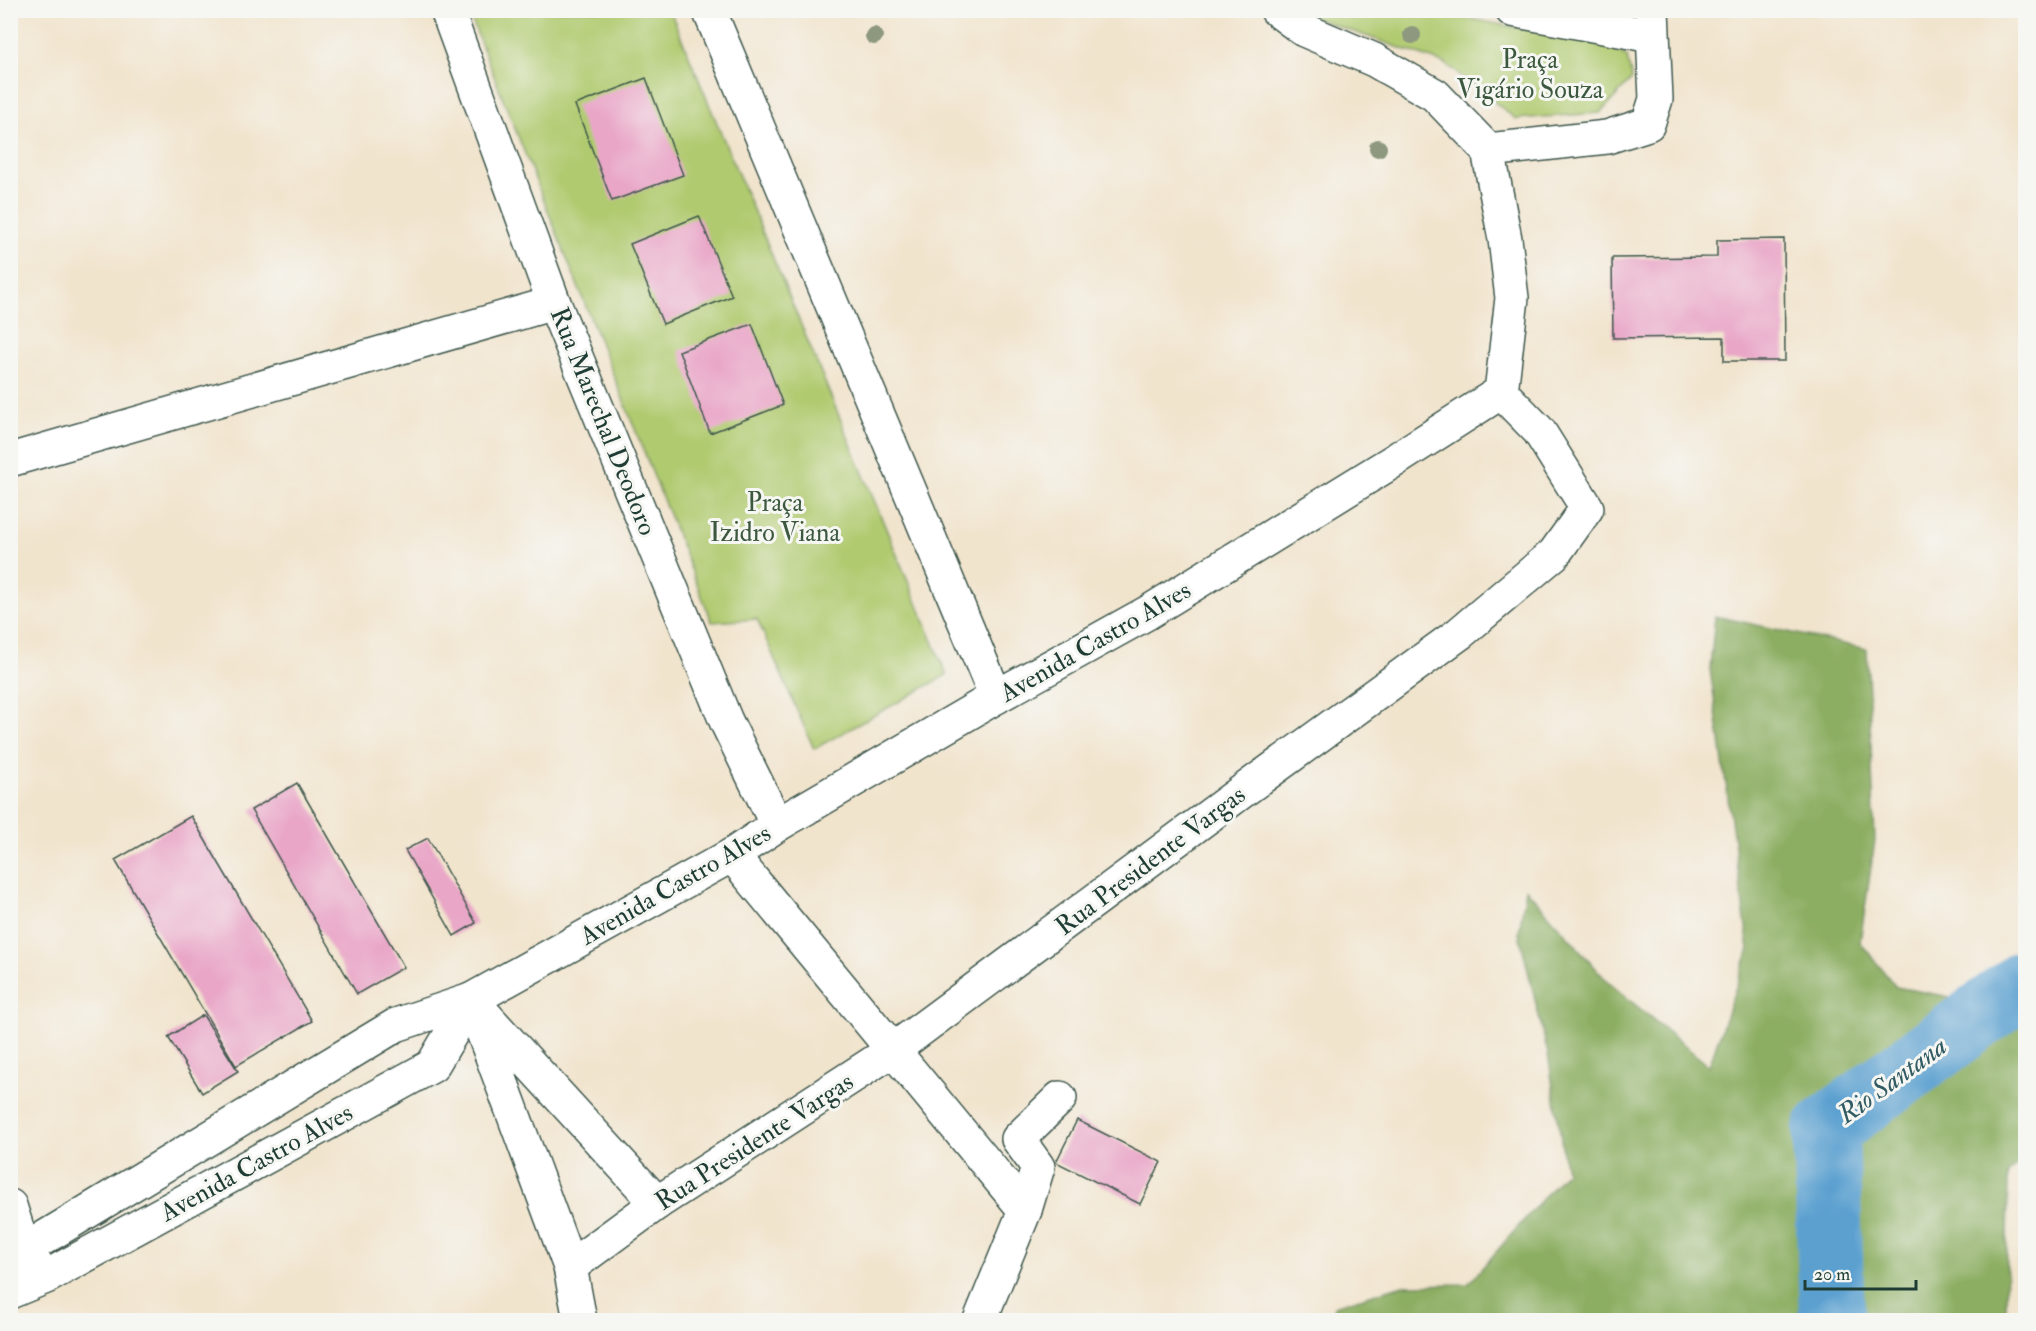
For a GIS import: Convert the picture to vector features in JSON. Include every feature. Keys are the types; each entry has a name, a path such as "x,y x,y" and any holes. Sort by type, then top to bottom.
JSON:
{"street":[{"name":"Rua Marechal Deodoro","path":"447,10 554,303 726,721 777,825"},
{"path":"709,10 996,697"},
{"path":"1277,10 1304,30 1374,60 1435,95 1488,150 1505,238 1512,298 1501,392"},
{"path":"1488,150 1608,137 1648,124 1656,99 1652,23 1512,10"},
{"path":"10,460 554,303"},
{"name":"Avenida Castro Alves","path":"17,1258 396,1025 471,1000 732,855 777,825 996,697 1147,614 1501,392"},
{"name":"Rua Presidente Vargas","path":"570,1267 657,1203 893,1050 1460,633 1554,554 1587,508 1539,431 1501,392"},
{"path":"732,855 1025,1210"},
{"path":"471,1000 657,1203"},
{"path":"471,1000 570,1267 580,1320"},
{"name":"Avenida Castro Alves","path":"10,1292 46,1277 432,1066 471,1000"},
{"path":"980,1320 1025,1210 1038,1167 1018,1139 1060,1098"},
{"path":"10,1206 17,1258 46,1277"}],"green space":[{"name":"Praça Izidro Viana","path":"622,10 671,13 947,675 814,749 757,619 712,622 468,11"},
{"name":"Praça Vigário Souza","path":"1301,10 1429,11 1609,45 1627,57 1632,79 1600,113 1516,119 1446,64 1300,13"},
{"path":"1715,616 1867,649 1875,840 1860,942 1896,987 2020,1010 2025,1023 2025,1158 2008,1173 2006,1320 1334,1320 1334,1306 1403,1285 1468,1284 1566,1172 1548,1054 1519,933 1526,889 1608,982 1709,1066 1749,949 1710,669"}],"building":[{"path":"646,78 683,175 612,201 575,105"},
{"path":"699,216 732,296 663,324 630,244"},
{"path":"1784,239 1785,361 1724,361 1724,337 1613,338 1612,258 1717,257 1717,240"},
{"path":"752,324 783,405 710,433 679,351"},
{"path":"297,783 404,967 357,994 251,810"},
{"path":"191,816 312,1021 236,1066 115,860"},
{"path":"428,838 476,923 454,936 405,850"},
{"path":"203,1015 238,1071 202,1093 168,1037"},
{"path":"1077,1120 1161,1162 1140,1204 1056,1162"}],"waterway":[{"name":"Rio Santana","path":"1832,1320 1826,1129 2026,982"}]}
